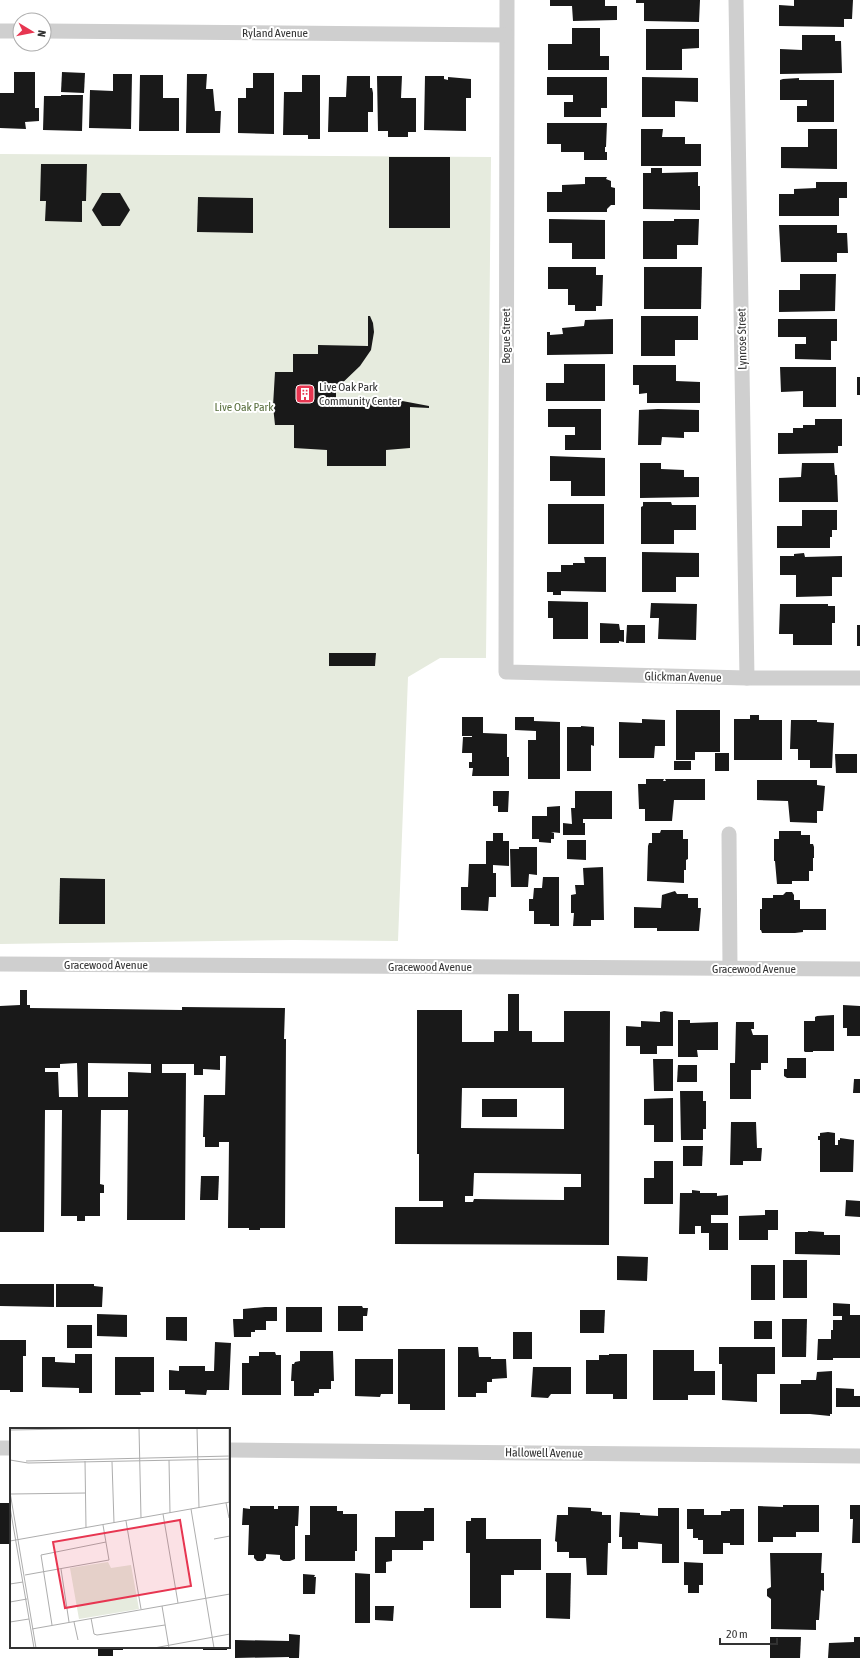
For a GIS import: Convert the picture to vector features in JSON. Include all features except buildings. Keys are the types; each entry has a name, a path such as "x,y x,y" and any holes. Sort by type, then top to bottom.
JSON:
{"street":[{"name":"Bogue Street","path":"506,0 506,672"},
{"name":"Lynrose Street","path":"736,0 747,678"},
{"path":"0,31 12,31"},
{"name":"Ryland Avenue","path":"52,31 506,35"},
{"name":"Glickman Avenue","path":"506,672 747,678 860,678"},
{"path":"729,834 730,969"},
{"name":"Gracewood Avenue","path":"0,964 730,969 860,968"},
{"name":"Hallowell Avenue","path":"230,1450 860,1456"}],"green space":[{"name":"Live Oak Park","path":"0,154 491,157 486,658 440,658 408,677 398,941 293,940 0,944"}],"place":[{"name":"Live Oak Park Community Center","path":"305,394"}]}
